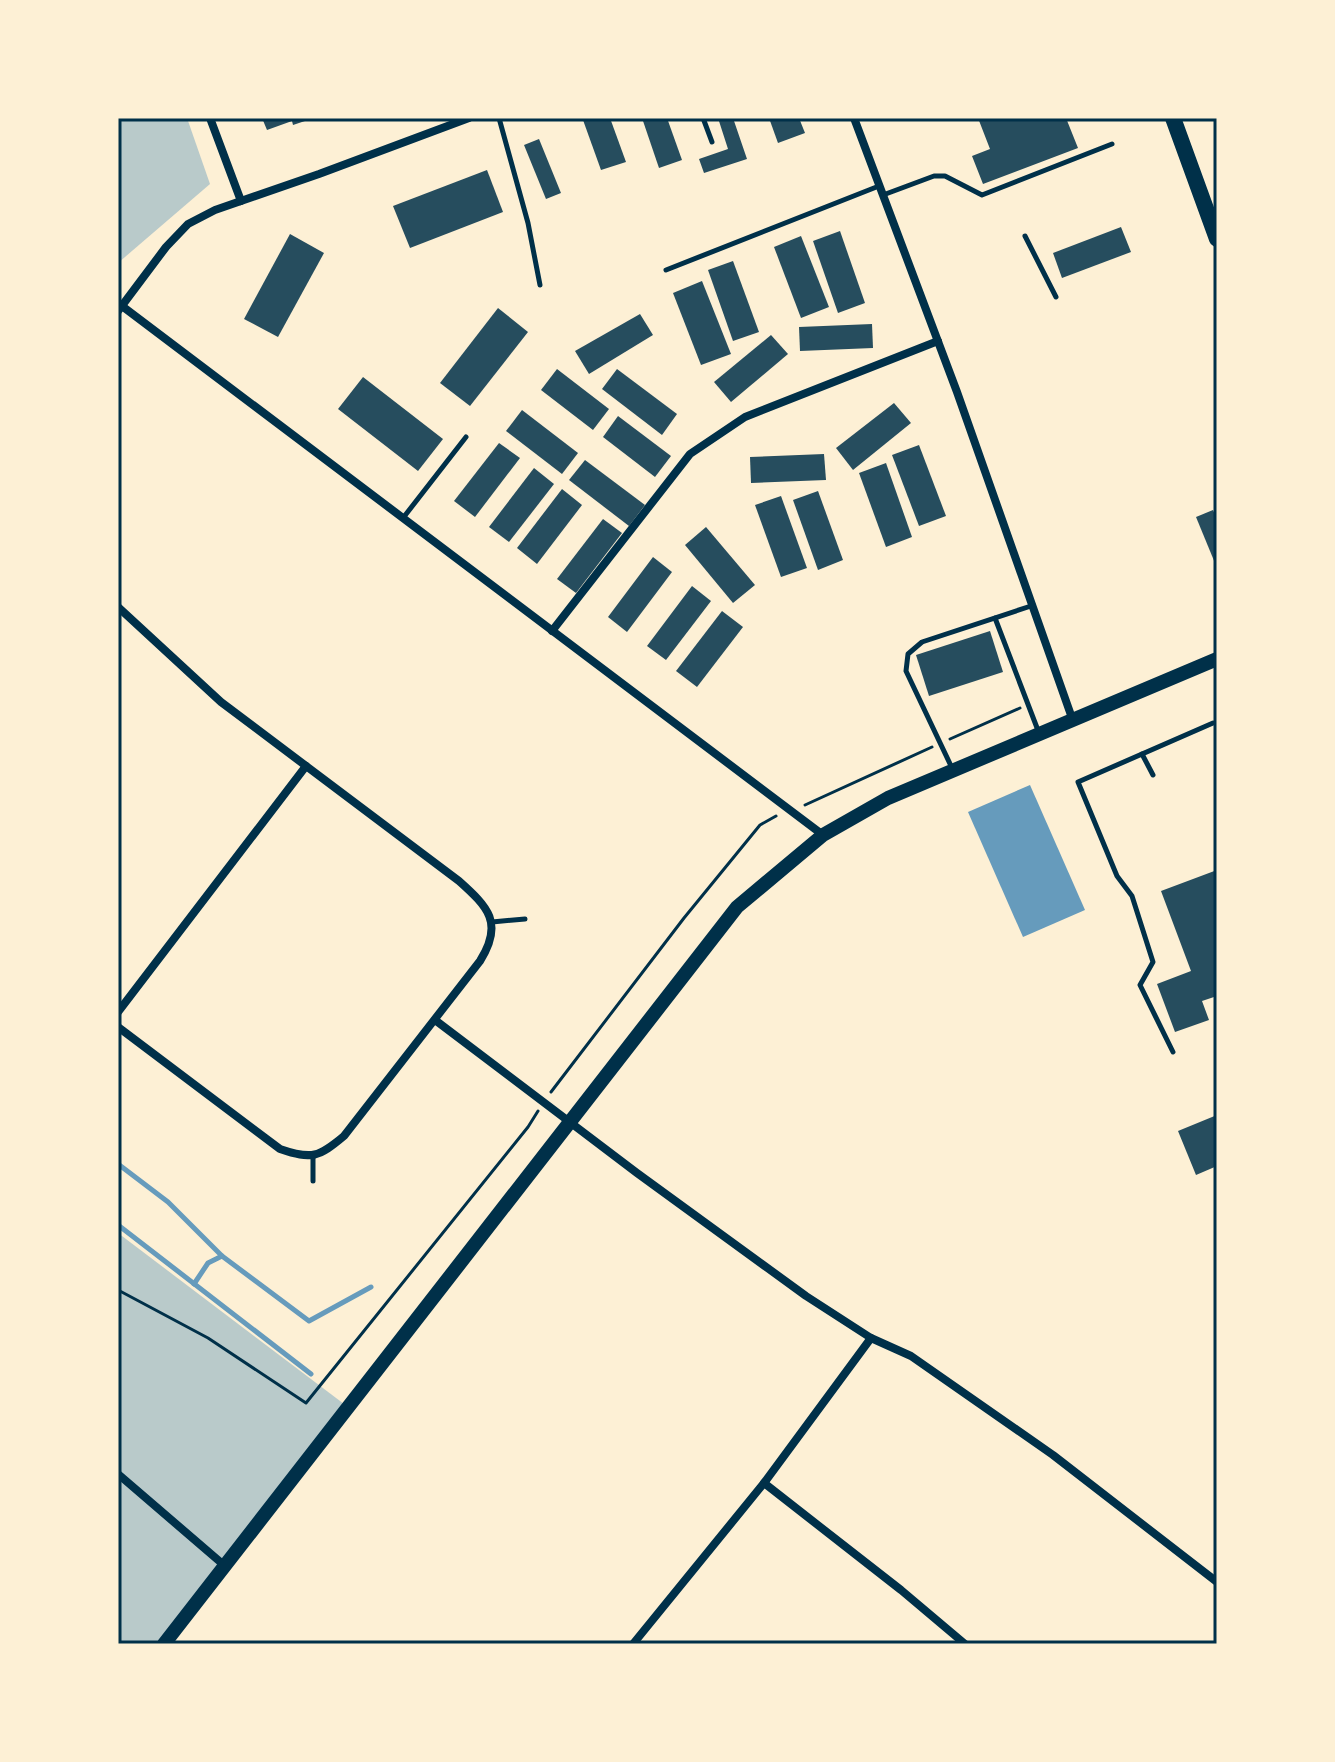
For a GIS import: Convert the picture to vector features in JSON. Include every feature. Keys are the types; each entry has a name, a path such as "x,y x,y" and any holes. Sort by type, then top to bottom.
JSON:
{"main road":[{"path":"1173,118 1217,239"},
{"path":"164,1644 737,907 823,835 888,798 1217,659"}],"street":[{"path":"210,118 241,201"},
{"path":"469,118 215,210 188,224 155,260 120,307 823,835"},
{"path":"854,118 938,341 1072,718"},
{"path":"552,631 690,454 745,417 938,341"},
{"path":"118,607 221,702 459,881 485,904 492,922 487,950 435,1020 344,1136 313,1157 280,1149 118,1027"},
{"path":"118,1012 306,766"},
{"path":"435,1020 748,1254 871,1338 911,1356 1053,1455 1217,1582"},
{"path":"649,1644 636,1641 764,1483 871,1338"},
{"path":"118,1474 226,1566"},
{"path":"764,1483 965,1644"}],"lane":[{"path":"499,118 528,223 540,285"},
{"path":"703,118 712,142"},
{"path":"666,270 881,190 945,176 982,195 1112,144"},
{"path":"1025,236 1056,297"},
{"path":"403,518 466,437"},
{"path":"953,769 906,671 908,654 922,642 1031,606"},
{"path":"995,618 1039,733"},
{"path":"1173,1052 1140,985 1153,962 1132,896 1117,876 1078,782 1213,723"},
{"path":"1142,754 1153,775"},
{"path":"492,922 525,919"},
{"path":"313,1157 313,1181"}],"path":[{"path":"118,1290 208,1338 306,1403 528,1127 684,918 760,825 788,809 806,804 1027,705"}],"shaded area":[{"path":"118,118 187,118 210,184 118,263"},
{"path":"118,1233 348,1407 164,1644 118,1644"}],"water":[{"path":"1030,785 1085,910 1023,937 968,812"}],"building":[{"path":"262,118 303,118 305,121 293,125 292,121 267,130"},
{"path":"610,118 626,162 601,170 583,120"},
{"path":"642,118 667,118 682,160 659,168"},
{"path":"718,118 733,118 747,159 704,173 699,159 728,149"},
{"path":"769,118 799,118 805,133 778,143"},
{"path":"978,118 1066,118 1078,148 983,184 972,156 990,149"},
{"path":"539,139 561,193 546,199 524,145"},
{"path":"487,170 503,212 410,248 393,206"},
{"path":"1121,227 1131,252 1062,278 1053,253"},
{"path":"840,231 865,303 838,313 813,241"},
{"path":"290,234 324,253 278,337 244,319"},
{"path":"801,236 829,307 801,318 774,247"},
{"path":"733,261 759,332 733,341 708,270"},
{"path":"702,281 731,354 701,365 673,293"},
{"path":"498,308 528,332 470,406 440,383"},
{"path":"640,314 653,335 589,374 575,351"},
{"path":"872,324 873,348 800,351 799,327"},
{"path":"771,335 788,354 731,402 714,382"},
{"path":"557,369 609,409 593,430 541,390"},
{"path":"617,369 677,414 662,435 602,389"},
{"path":"363,377 443,439 418,471 338,409"},
{"path":"894,403 911,423 853,470 836,448"},
{"path":"522,410 578,453 562,474 506,431"},
{"path":"618,416 671,456 655,477 603,437"},
{"path":"499,443 520,458 475,517 454,501"},
{"path":"919,445 946,516 919,526 892,455"},
{"path":"824,454 826,480 751,483 750,457"},
{"path":"585,460 645,505 629,526 569,480"},
{"path":"886,463 912,537 886,547 859,473"},
{"path":"534,468 554,484 509,542 489,527"},
{"path":"562,489 582,505 537,564 517,548"},
{"path":"818,491 843,560 818,570 793,500"},
{"path":"781,496 807,568 781,577 755,505"},
{"path":"1213,510 1217,519 1217,568 1196,517"},
{"path":"603,519 622,533 576,593 557,579"},
{"path":"706,527 755,585 733,603 685,545"},
{"path":"653,557 672,572 627,632 608,617"},
{"path":"692,586 711,601 666,660 647,646"},
{"path":"722,611 743,627 697,687 676,671"},
{"path":"990,631 1003,672 929,696 916,655"},
{"path":"1217,870 1217,996 1202,1001 1209,1020 1175,1032 1157,984 1191,971 1161,891"},
{"path":"1217,1115 1217,1166 1196,1175 1178,1131"}],"waterway":[{"path":"118,1164 168,1202 222,1256 309,1321 371,1287"},
{"path":"118,1225 311,1374"},
{"path":"194,1284 208,1263 222,1256"}]}
